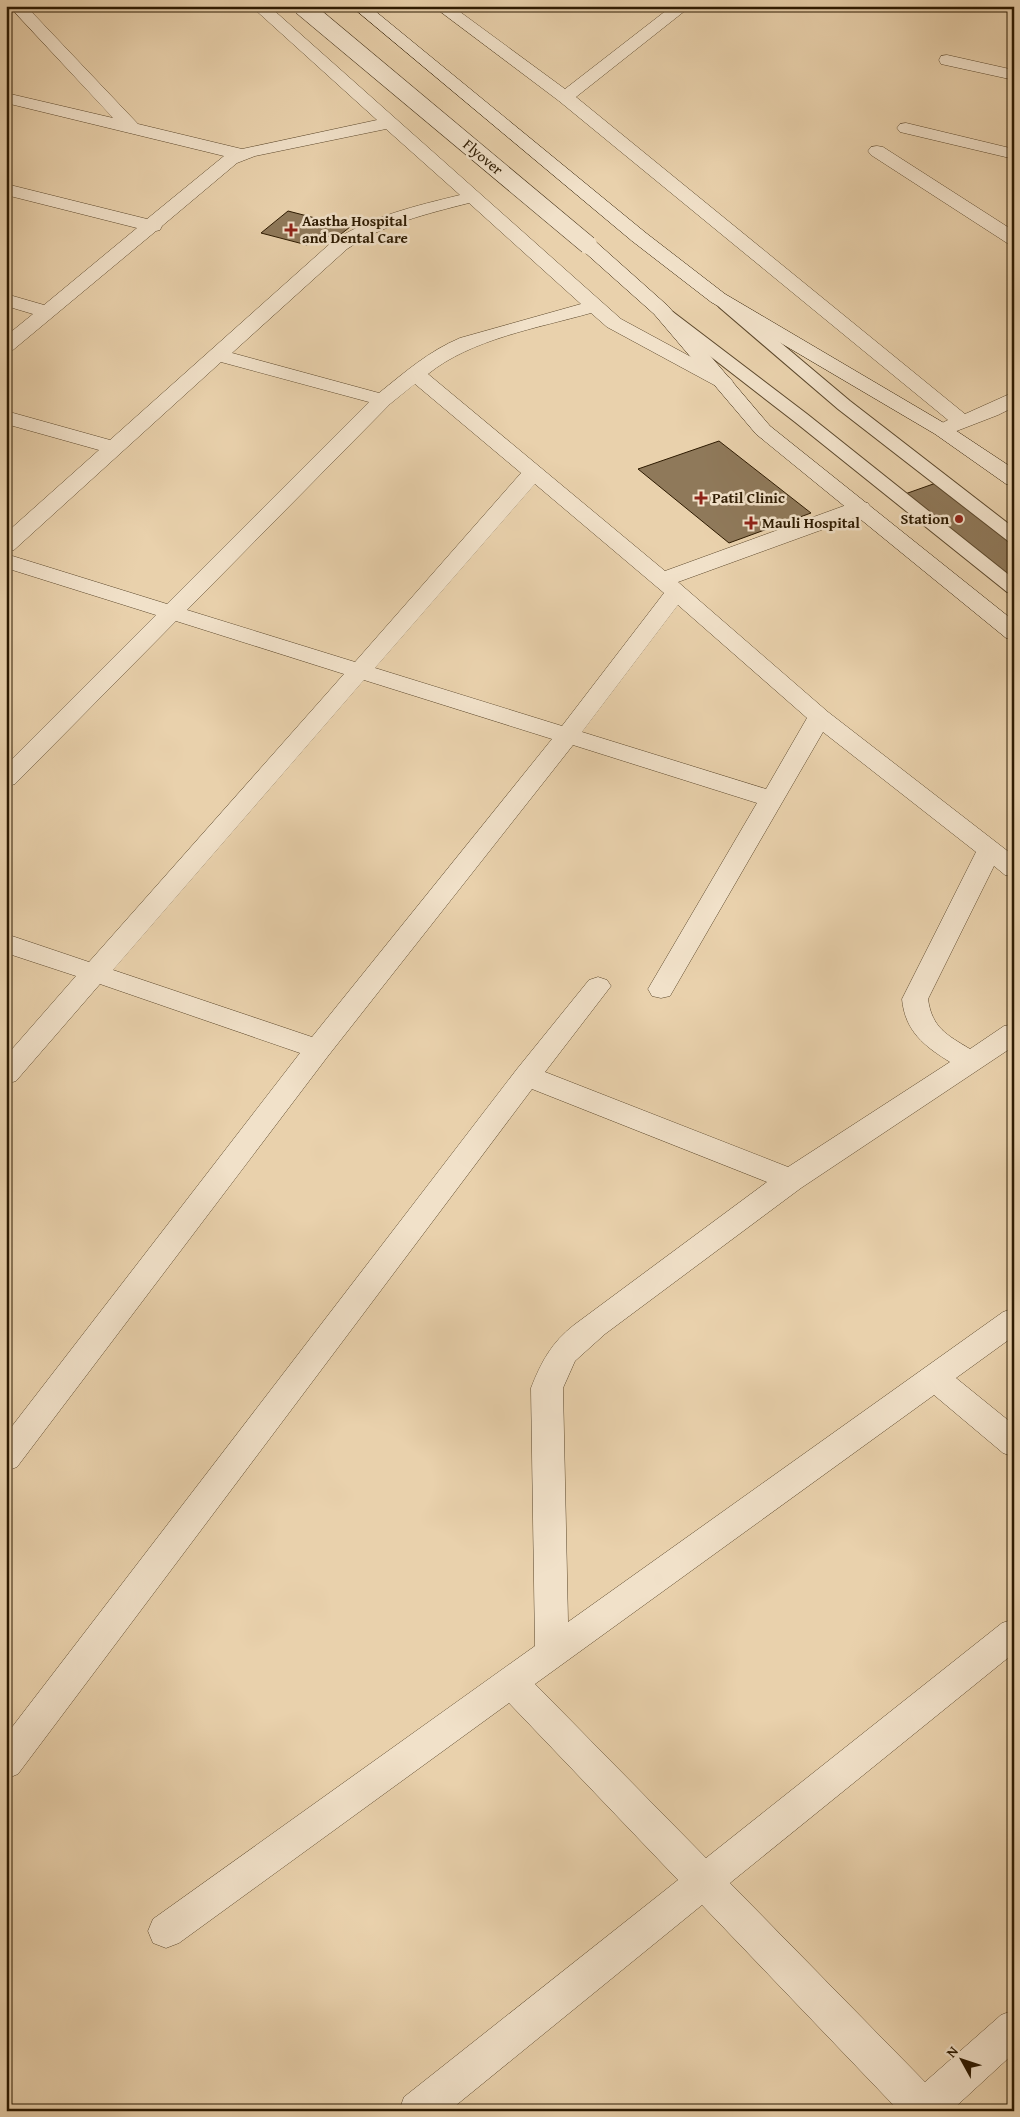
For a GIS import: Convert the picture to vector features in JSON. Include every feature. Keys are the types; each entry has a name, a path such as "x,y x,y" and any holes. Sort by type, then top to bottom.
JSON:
{"street":[{"path":"17,6 132,128"},
{"name":"Flyover","path":"302,6 588,245 661,310 764,430 1014,633"},
{"path":"265,11 314,6"},
{"path":"359,6 639,237 718,298 942,430 1014,479"},
{"path":"440,6 565,98 964,422"},
{"path":"565,98 675,8"},
{"path":"265,11 614,323 723,382"},
{"path":"947,60 1014,75"},
{"path":"6,98 240,154"},
{"path":"6,346 153,226 225,164 240,154 390,123"},
{"path":"906,128 1014,154"},
{"path":"877,151 1014,239"},
{"path":"6,188 153,226"},
{"path":"6,545 340,245 356,233 389,219 472,197"},
{"path":"6,300 49,312"},
{"path":"6,779 173,614 383,400 435,358 467,342 594,306"},
{"path":"218,355 383,400"},
{"path":"416,374 669,586 820,717 1014,869"},
{"path":"942,430 991,411 1014,398"},
{"path":"6,418 115,448"},
{"path":"6,1074 533,473"},
{"path":"6,1458 318,1049 568,735 669,586 860,508"},
{"path":"6,561 568,735 771,800"},
{"path":"662,989 820,717"},
{"path":"971,1062 932,1036 920,1025 915,1012 915,999 989,850"},
{"path":"6,943 318,1049"},
{"path":"6,1763 527,1076 598,986"},
{"path":"552,1652 547,1388 555,1364 572,1343 791,1180 1014,1033"},
{"path":"527,1076 791,1180"},
{"path":"166,1931 1014,1320"},
{"path":"934,1377 1014,1444"},
{"path":"418,2111 1014,1633"},
{"path":"511,1682 924,2110 1014,2028"}],"lane":[{"path":"718,298 844,405 1014,537"},
{"path":"661,310 801,418 1014,588"}],"building":[{"path":"288,211 350,227 336,238 320,234 307,245 261,233"},
{"path":"719,441 811,513 729,543 638,469"},
{"name":"Station","path":"936,483 1014,544 1014,581 905,494"}],"place":[{"name":"Aastha Hospital and Dental Care","path":"291,230"},
{"name":"Patil Clinic","path":"701,498"},
{"name":"Station","path":"959,519"},
{"name":"Mauli Hospital","path":"751,523"}]}
